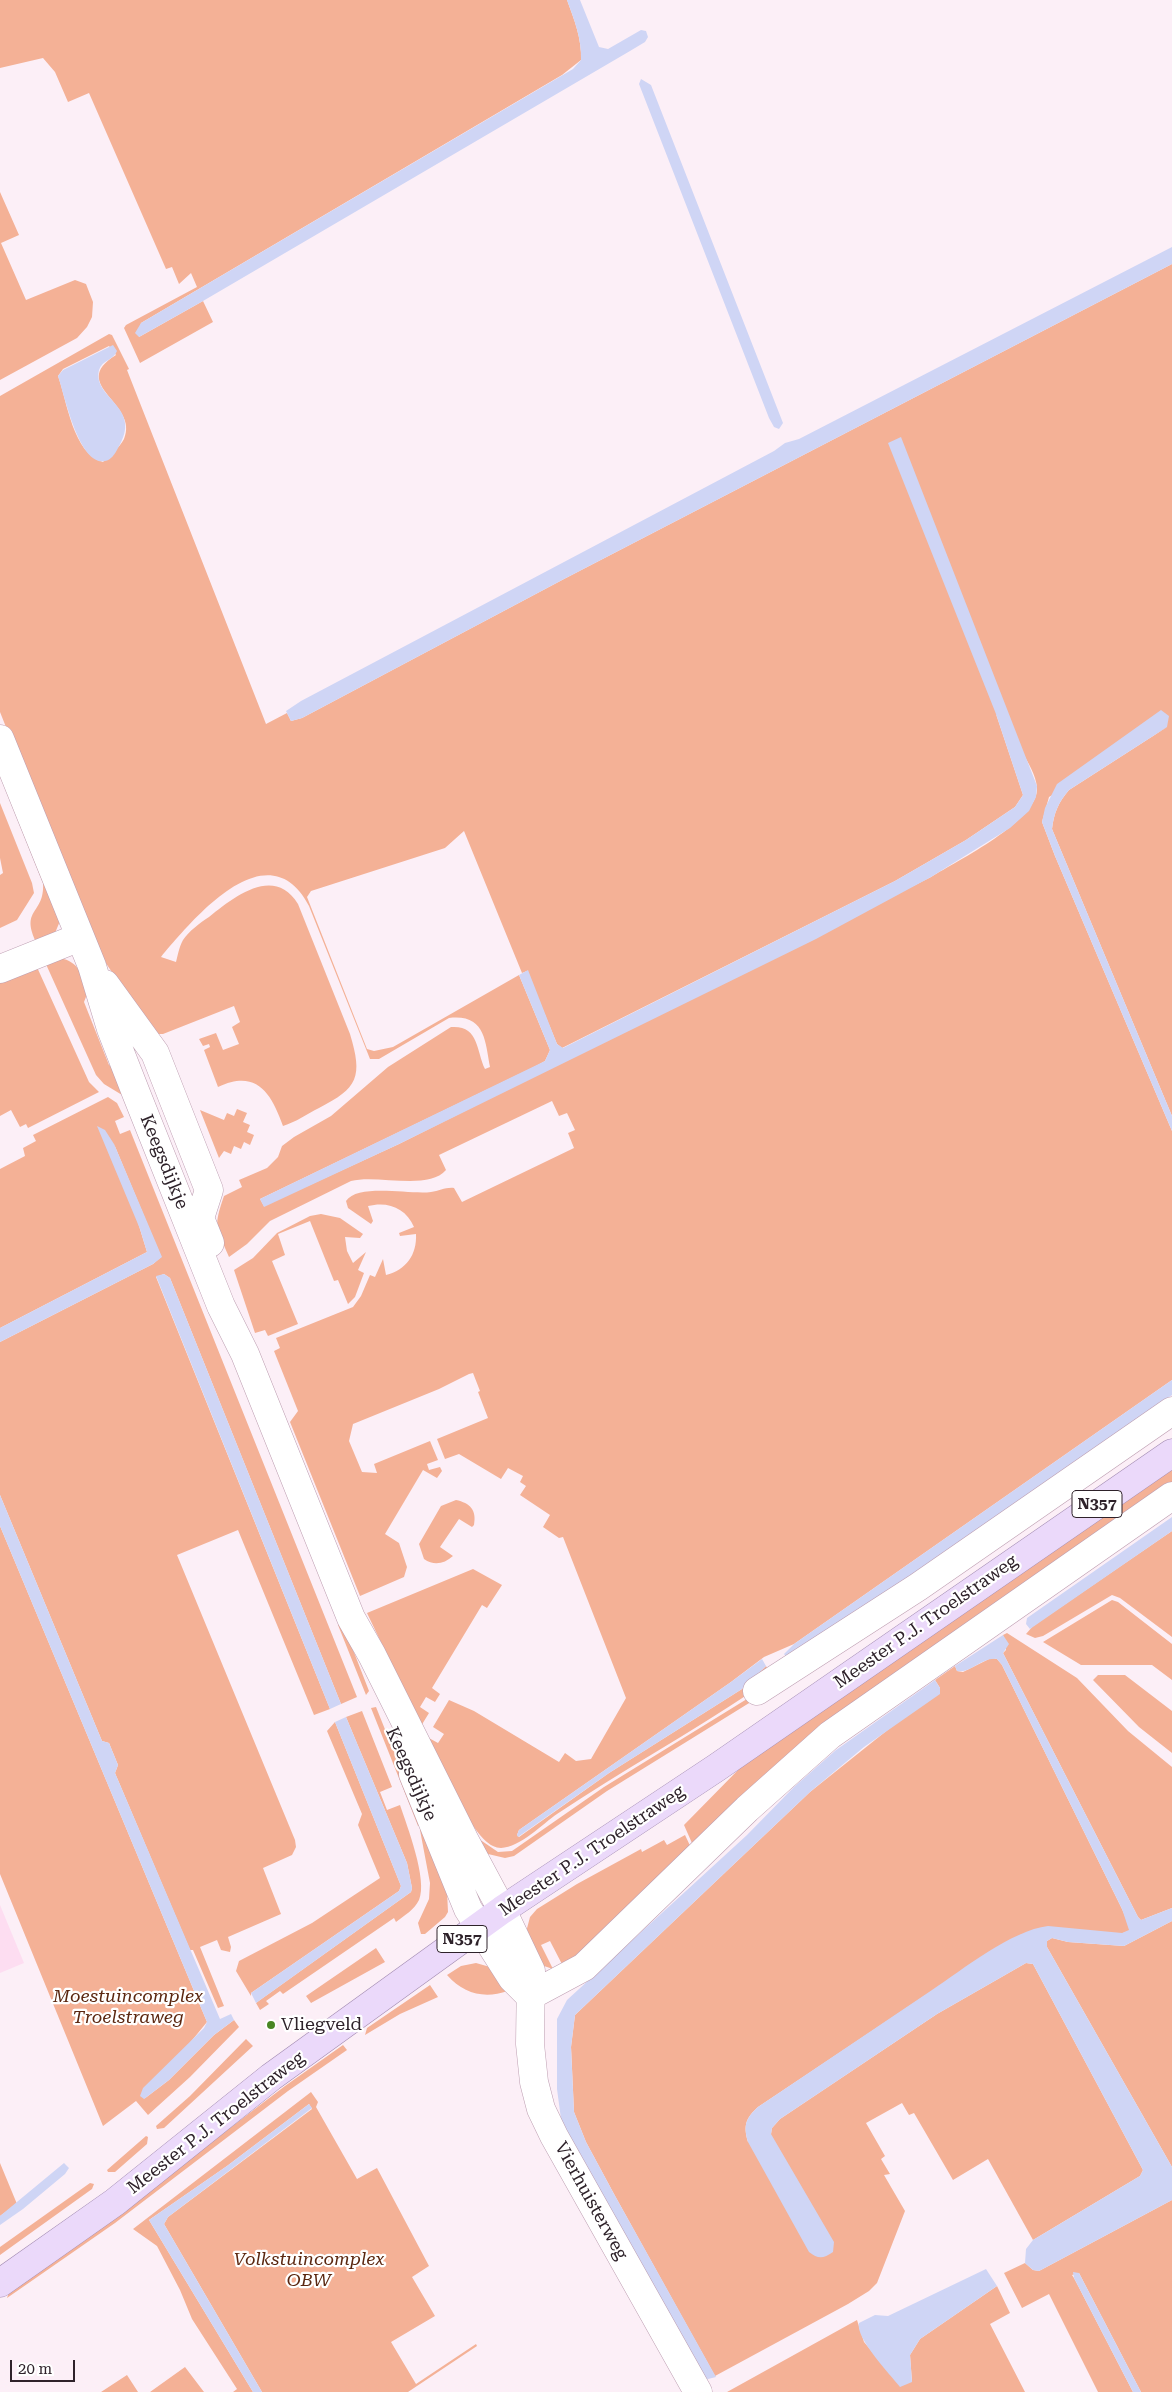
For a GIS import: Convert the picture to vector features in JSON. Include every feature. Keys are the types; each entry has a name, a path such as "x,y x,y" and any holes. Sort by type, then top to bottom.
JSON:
{"main road":[{"name":"Meester P.J. Troelstraweg","path":"0,2283 115,2202 271,2077 502,1910 716,1768 1172,1453"}],"street":[{"name":"Keegsdijkje","path":"0,739 92,966 111,1029 132,1084 221,1306 245,1354 351,1618 502,1910"},
{"path":"0,969 80,937"},
{"name":"Keegsdijkje","path":"92,966 155,1053 209,1190 200,1218 233,1301 245,1354"},
{"name":"Meester P.J. Troelstraweg","path":"757,1690 886,1609 1172,1412"},
{"path":"479,1928 512,1978 530,1996 584,1967 747,1809 830,1735 1172,1496"},
{"name":"Keegsdijkje","path":"351,1618 360,1656 414,1776 468,1909 479,1928"},
{"name":"Vierhuisterweg","path":"502,1910 531,1970 530,1996 534,2082 541,2109 554,2136 698,2392"}],"shaded area":[{"path":"0,1905 24,1963 0,1973"}],"green space":[{"path":"0,0 567,0 579,37 581,60 562,75 141,323 139,337 203,301 213,322 140,363 124,328 126,325 197,287 191,273 179,284 172,267 166,269 89,93 68,102 55,72 43,58 0,68"},
{"path":"0,192 19,235 1,243 26,300 75,280 86,284 93,302 92,317 87,327 77,338 0,380"},
{"path":"1172,264 1172,1116 1052,829 1057,808 1069,790 1167,727 1049,797 1042,822 1172,1131 1172,1380 794,1644 764,1657 519,1830 517,1835 519,1837 609,1773 742,1689 766,1666 768,1670 753,1691 581,1798 518,1843 501,1848 493,1846 484,1839 474,1827 456,1796 427,1737 438,1743 444,1734 433,1727 449,1700 474,1711 559,1762 565,1753 576,1761 591,1759 626,1698 563,1537 559,1538 543,1527 550,1515 520,1495 526,1486 520,1482 523,1476 508,1468 501,1479 459,1454 445,1459 437,1439 488,1418 473,1373 469,1374 439,1389 353,1424 349,1441 362,1472 377,1473 374,1464 430,1441 438,1460 427,1464 429,1470 440,1467 442,1471 437,1478 423,1470 385,1534 399,1543 407,1567 404,1577 360,1596 290,1422 298,1411 274,1351 280,1348 276,1338 353,1307 361,1296 370,1275 375,1277 383,1259 386,1275 405,1265 412,1255 415,1249 416,1234 400,1236 399,1233 414,1227 406,1215 396,1207 389,1205 368,1206 373,1221 371,1224 348,1208 346,1201 352,1196 362,1192 373,1191 422,1193 454,1188 462,1202 574,1148 568,1133 575,1130 567,1113 559,1116 552,1101 439,1155 446,1170 438,1176 427,1180 415,1181 362,1179 351,1181 270,1221 247,1244 229,1257 219,1233 217,1221 224,1196 242,1187 239,1180 267,1168 278,1157 282,1146 331,1116 388,1067 451,1027 460,1027 472,1034 485,1069 490,1067 487,1047 481,1031 470,1020 449,1018 379,1059 370,1059 309,906 292,884 273,876 253,878 232,888 192,922 161,957 176,962 183,940 188,933 242,894 254,888 266,886 277,887 288,893 298,904 350,1034 356,1061 356,1071 354,1080 349,1087 332,1101 283,1126 273,1103 261,1087 243,1081 231,1082 218,1087 204,1050 210,1047 209,1044 203,1046 199,1039 216,1033 223,1050 239,1044 232,1027 240,1022 234,1006 163,1034 157,1034 151,1029 92,943 0,712 0,396 109,334 112,335 129,369 127,370 266,724 287,713 291,721 302,718 564,579","holes":["109,346 116,355 103,366 99,376 101,385 123,415 126,426 124,439 103,462 93,457 78,438 68,412 58,376 63,369","996,714 1026,759 1037,787 1034,800 1025,813 1012,826 995,838 931,877 399,1144 264,1206 260,1199 536,1066 545,1061 550,1050 519,975 393,1047 374,1051 367,1049 307,897 311,891 445,848 464,831 522,973 527,971 557,1044 562,1048 895,881 966,840 1015,807 1023,795"]},
{"path":"0,765 60,921 55,933 37,944 31,924 32,917 43,893 43,883 0,776"},
{"path":"0,803 32,883 34,893 17,920 0,928 0,875 3,873 0,858"},
{"path":"57,958 74,964 84,978 89,989 84,1002 109,1065 121,1071 127,1098 104,1084 96,1075 45,962"},
{"path":"36,965 89,1082 99,1092 28,1128 26,1124 20,1127 11,1110 0,1116 0,979"},
{"path":"108,1097 117,1103 124,1117 115,1121 120,1134 130,1130 357,1697 341,1704 170,1278 164,1274 156,1277 330,1709 314,1715 238,1530 177,1555 295,1840 296,1847 292,1855 263,1868 281,1914 228,1937 231,1947 230,1952 221,1950 217,1940 200,1947 224,2006 218,2008 193,1950 190,1950 115,1773 118,1765 109,1743 102,1741 0,1495 0,1342 153,1264 161,1257 114,1144 147,1252 0,1328 0,1169 25,1156 23,1148 36,1141 33,1135"},
{"path":"237,1109 247,1113 243,1122 250,1125 247,1132 254,1135 250,1145 244,1142 241,1149 234,1146 231,1154 224,1151 219,1158 200,1110 224,1120 227,1113 234,1116"},
{"path":"321,1214 340,1218 363,1234 360,1238 345,1237 347,1251 353,1263 366,1252 358,1270 364,1273 355,1297 348,1304 338,1280 334,1281 310,1221 278,1234 285,1255 272,1261 298,1324 268,1336 265,1330 255,1333 234,1270 253,1258 277,1233 310,1216"},
{"path":"1172,1467 1172,1484 695,1850 684,1825 740,1768"},
{"path":"456,1500 469,1505 474,1515 474,1525 472,1527 459,1519 440,1547 453,1556 446,1561 431,1563 424,1559 419,1544 441,1506"},
{"name":"Moestuincomplex Troelstraweg","path":"0,1526 207,2022 144,2099 169,2080 214,2035 234,2020 239,2027 190,2077 148,2115 136,2101 103,2126 0,1874"},
{"path":"1172,1531 1172,1637 1120,1598 1112,1595 1043,1636 1035,1638 1026,1634 1033,1626"},
{"path":"473,1569 502,1585 487,1608 482,1605 432,1688 440,1694 435,1702 426,1697 420,1707 429,1713 421,1726 367,1613"},
{"path":"1112,1600 1118,1602 1172,1644 1172,1680 1152,1665 1081,1665 1043,1642"},
{"path":"343,1624 369,1691 366,1695 338,1625"},
{"path":"1007,1633 1077,1678 1128,1731 1172,1767 1172,1908 1141,1920 1138,1917 1003,1653 1006,1650 1003,1635"},
{"path":"991,1658 997,1659 1002,1665 1122,1909 1130,1927 1129,1931 1123,1933 1022,1934 983,1957 758,2107 748,2118 746,2131 748,2142 771,2134 772,2128 780,2119 937,2014 1026,1963 1033,1964 1143,2170 1140,2176 1033,2240 988,2159 953,2180 914,2113 909,2115 902,2103 866,2123 885,2156 881,2159 890,2174 884,2175 905,2211 877,2283 869,2291 848,2304 715,2376 586,2142 574,2112 571,2047 575,2015 810,1792 940,1688 935,1680 955,1666 957,1671 963,1672"},
{"path":"1098,1675 1125,1675 1172,1711 1172,1753 1139,1727 1093,1680"},
{"path":"755,1694 754,1700 607,1791 514,1856 505,1858 488,1854 482,1849 479,1839 498,1852 512,1851 604,1787"},
{"path":"376,1707 423,1824 418,1826 371,1708"},
{"path":"362,1711 392,1787 380,1792 387,1810 400,1805 411,1839 421,1880 419,1900 412,1910 396,1922 394,1918 283,1994 280,1991 266,2001 269,2004 260,2010 256,2003 411,1892 412,1888 407,1863 346,1717"},
{"path":"335,1722 401,1886 399,1891 251,1993 251,1996 236,1971 239,1961 312,1923 380,1878 358,1825 362,1814 327,1731"},
{"path":"424,1828 447,1891 448,1912 445,1917 425,1934 421,1934 418,1923 429,1899 430,1883 420,1830"},
{"path":"685,1835 693,1852 564,1968 550,1941 541,1945 553,1969 541,1965 525,1936 530,1917 537,1909 577,1884 641,1849 642,1852 664,1840 667,1845"},
{"path":"1172,1921 1172,2167 1047,1947 1047,1941 1052,1938 1068,1942 1124,1946"},
{"path":"376,1948 385,1962 311,2003 306,1996"},
{"path":"476,1963 497,1969 508,1991 491,1995 467,1991 447,1975 461,1966"},
{"path":"430,1985 438,1997 400,2014 365,2035 367,2028"},
{"path":"246,2039 253,2046 164,2128 157,2129 156,2126 190,2096"},
{"path":"343,2045 347,2050 288,2091 115,2223 7,2298 9,2292 112,2218 285,2086"},
{"name":"Volkstuincomplex OBW","path":"311,2092 318,2102 316,2107 357,2179 377,2168 429,2266 412,2277 435,2316 391,2342 416,2384 476,2344 477,2346 408,2392 262,2392 164,2224 168,2217 312,2109 309,2104 227,2166 149,2220 253,2392 233,2392 237,2389 192,2319 180,2290 157,2246 133,2229"},
{"path":"146,2136 148,2137 147,2144 115,2172 108,2172 107,2170"},
{"path":"0,2163 17,2204 0,2216"},
{"path":"90,2183 94,2184 92,2189 0,2255 0,2247"},
{"path":"1172,2200 1172,2392 1141,2392 1079,2273 1072,2275 1133,2392 1098,2392 1049,2294 1022,2308 1004,2273 1025,2263 1033,2270 1039,2271"},
{"path":"997,2286 1010,2313 990,2324 1025,2392 727,2392 857,2320 864,2342 886,2368 912,2382 910,2355 920,2339"},
{"path":"185,2367 204,2392 150,2392"},
{"path":"127,2375 138,2392 101,2392"}],"water":[{"path":"567,0 580,0 599,47 608,49 641,30 646,31 648,37 645,42 630,51 203,301 139,337 135,333 141,323 573,69 581,60 581,52 577,29"},
{"path":"641,79 651,85 783,423 779,429 774,427 769,418 639,84"},
{"path":"1172,247 1172,264 564,579 302,718 291,721 286,711 301,701 774,451 785,443 799,439"},
{"path":"113,345 117,351 99,370 99,380 103,389 122,413 125,422 124,434 118,448 105,461 96,460 88,453 80,441 58,376 63,370"},
{"path":"901,437 1037,786 1036,797 1029,811 1010,828 931,877 816,939 399,1144 264,1207 260,1199 545,1061 550,1050 519,975 528,970 557,1044 563,1048 895,881 966,840 1015,807 1023,795 996,714 888,443"},
{"path":"1161,710 1169,716 1167,727 1069,790 1057,808 1052,829 1172,1116 1172,1131 1042,822 1045,808 1057,784"},
{"path":"97,1126 105,1130 114,1144 162,1257 153,1264 0,1342 0,1328 147,1252 140,1229"},
{"path":"164,1274 170,1278 341,1704 330,1709 156,1276"},
{"path":"1172,1380 1172,1395 1003,1514 787,1658 784,1654 794,1644"},
{"path":"0,1495 102,1741 109,1743 118,1765 115,1773 220,2019 231,2014 234,2020 214,2035 169,2080 144,2099 140,2096 143,2088 204,2028 207,2022 0,1526"},
{"path":"1172,1517 1172,1531 1030,1629 1026,1624 1027,1618"},
{"path":"1003,1635 1009,1644 1003,1653 1138,1917 1141,1920 1172,1908 1172,1921 1124,1946 1068,1942 1052,1938 1047,1941 1047,1947 1172,2167 1172,2200 1039,2271 1033,2270 1025,2263 1026,2249 1033,2240 1140,2176 1143,2170 1033,1964 1026,1963 937,2014 780,2119 772,2128 771,2134 834,2242 833,2252 823,2257 818,2257 809,2252 748,2142 746,2126 748,2118 754,2111 972,1962 1019,1935 1048,1926 1122,1933 1129,1930 1122,1909 1002,1665 997,1659 991,1659 967,1670 957,1671 955,1666"},
{"path":"762,1659 766,1666 742,1689 609,1773 518,1837 519,1830"},
{"path":"935,1680 940,1688 940,1694 864,1747 810,1792 575,2015 571,2047 574,2112 586,2142 716,2377 704,2380 600,2200 561,2119 557,2089 557,2019 567,2000 747,1835 794,1787 836,1750"},
{"path":"346,1717 407,1863 412,1888 411,1892 256,2003 251,1993 399,1891 401,1886 335,1722"},
{"path":"309,2104 312,2108 168,2217 164,2224 262,2392 253,2392 149,2220 227,2166"},
{"path":"64,2163 69,2168 65,2174 23,2209 0,2225 0,2216"},
{"path":"986,2269 997,2286 920,2339 910,2355 912,2382 900,2387 862,2338 859,2323 875,2315 888,2316"},
{"path":"1073,2272 1079,2273 1141,2392 1133,2392 1074,2278"}],"place":[{"name":"Vliegveld","path":"271,2025"}]}
